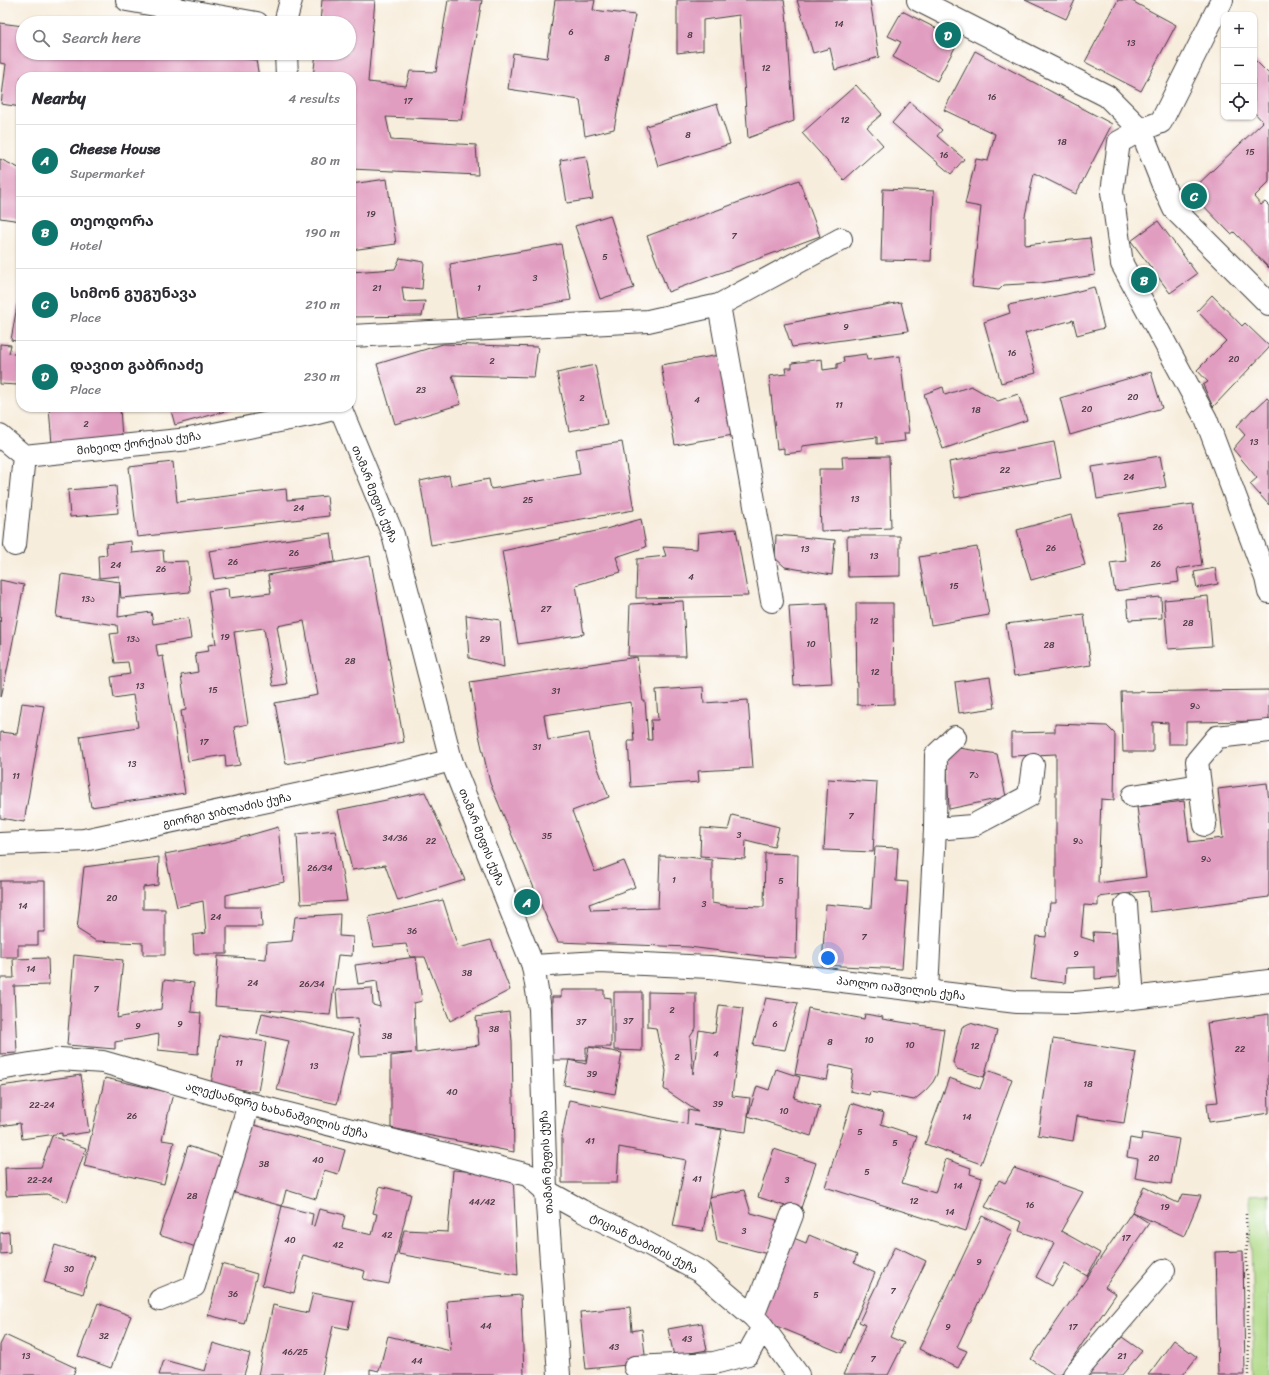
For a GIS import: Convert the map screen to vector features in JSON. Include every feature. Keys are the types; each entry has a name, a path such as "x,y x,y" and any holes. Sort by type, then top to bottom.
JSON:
{"street":[{"path":"127,0 218,16"},
{"path":"287,16 291,0"},
{"path":"918,0 1107,96 1141,130 1174,209 1269,304"},
{"path":"1222,0 1161,122 1141,130 1119,142 1112,192 1122,264 1206,419 1266,578 1269,592"},
{"path":"286,60 287,72"},
{"path":"356,336 648,321 719,305 841,239"},
{"path":"719,305 772,601"},
{"name":"მიხეილ ქორქიას ქუჩა","path":"24,456 189,439 321,412"},
{"name":"თამარ მეფის ქუჩა","path":"342,412 393,535 451,760 533,966 540,1009 546,1191 559,1375"},
{"path":"0,436 24,456 15,545"},
{"path":"1205,825 1197,761 1217,738 1269,731"},
{"path":"927,991 935,829 936,756 955,737"},
{"name":"გიორგი ჯიბლაძის ქუჩა","path":"0,844 84,840 451,760"},
{"path":"935,829 972,826 1029,796 1033,766"},
{"path":"1134,796 1200,786"},
{"path":"1126,905 1133,998"},
{"name":"პაოლო იაშვილის ქუჩა","path":"533,966 599,962 710,967 1016,1002 1074,1003 1133,998 1269,981"},
{"name":"ალექსანდრე ხახანაშვილის ქუჩა","path":"0,1070 60,1059 103,1062 250,1104 528,1175 546,1191"},
{"path":"160,1300 194,1286 250,1104"},
{"name":"ტიციან ტაბიძის ქუჩა","path":"546,1191 701,1272 758,1321 798,1375"},
{"path":"635,1367 714,1363 748,1354 792,1215"},
{"path":"1074,1375 1164,1270"}],"path":[{"path":"1246,1214 1249,1375"}],"green space":[{"path":"1269,1194 1269,1375 1254,1375 1250,1195"}],"building":[{"path":"322,0 375,0 368,82 406,86 410,71 436,72 448,0 482,0 461,120 386,117 391,140 476,145 478,175 356,169 356,72 314,72 315,60 356,60 356,16 321,16"},
{"path":"555,0 595,0 593,10 635,15 614,129 585,136 580,100 508,89 513,53 547,58"},
{"path":"677,0 784,0 794,121 748,138 739,15 703,20 703,50 677,53"},
{"path":"797,0 870,0 879,57 835,70 830,48 813,53"},
{"path":"1025,0 1075,0 1066,19"},
{"path":"1118,0 1130,0 1176,25 1141,91 1085,62"},
{"path":"902,11 959,40 937,81 893,57 901,42 888,36"},
{"path":"0,23 16,25 16,60 256,60 258,72 16,72 16,106 1,104 6,64 0,63"},
{"path":"975,51 1112,124 1076,194 1034,173 1025,216 1025,245 1090,238 1095,275 1040,283 1004,285 999,290 972,287 981,207 965,204 976,159 988,161 995,134 944,110"},
{"path":"1257,62 1269,74 1269,182 1254,197 1261,205 1265,202 1269,206 1269,268 1234,232 1231,234 1190,192 1263,122 1257,115"},
{"path":"856,85 882,114 867,127 883,145 844,180 802,133"},
{"path":"910,102 942,130 937,136 964,159 951,174 892,123"},
{"path":"717,104 730,144 658,166 646,126"},
{"path":"586,156 593,199 567,203 560,160"},
{"path":"0,159 16,167 16,220 0,218"},
{"path":"387,179 396,244 356,249 356,183"},
{"path":"799,180 820,236 668,292 647,236"},
{"path":"883,189 934,191 931,261 881,260"},
{"path":"610,215 634,288 600,299 575,226"},
{"path":"1158,221 1197,274 1170,293 1131,241"},
{"path":"561,244 571,300 510,311 457,318 450,264"},
{"path":"400,258 424,262 422,289 402,287 404,302 425,301 422,316 356,317 356,272 395,269"},
{"path":"1094,287 1104,328 1077,335 1073,320 1025,333 1036,373 1001,383 984,322 1010,313 1008,305 1067,294"},
{"path":"1212,295 1242,326 1245,323 1269,346 1269,348 1213,407 1203,385 1208,382 1197,370 1226,341 1197,311"},
{"path":"901,302 908,331 792,347 784,324"},
{"path":"16,312 16,341 11,340"},
{"path":"0,344 11,345 9,353 16,354 16,385 0,384"},
{"path":"443,344 538,347 534,377 452,375 461,404 395,424 377,364"},
{"path":"866,354 867,360 900,356 909,433 904,433 905,441 877,444 877,437 802,446 802,452 784,454 784,448 777,449 769,376 786,374 785,368 792,368 792,363 822,359 823,370 837,368 837,364 844,362 843,357"},
{"path":"719,355 733,435 675,445 661,365"},
{"path":"595,365 607,424 569,431 557,373"},
{"path":"1151,372 1162,408 1070,435 1060,398"},
{"path":"971,386 998,401 1018,394 1027,420 943,449 924,394 943,387 945,395"},
{"path":"1267,398 1269,400 1269,505 1250,484 1257,478 1233,449 1245,435 1237,426 1253,409 1254,410"},
{"path":"49,412 120,412 122,439 52,444"},
{"path":"171,412 222,412 175,425"},
{"path":"622,442 634,510 431,545 420,481 449,475 451,486 489,479 491,489 580,474 576,449"},
{"path":"1054,442 1061,478 955,498 949,462"},
{"path":"889,456 891,528 821,531 819,469 843,469 842,457"},
{"path":"1160,456 1166,487 1097,499 1092,467"},
{"path":"173,462 177,502 286,489 287,500 327,496 329,516 137,537 129,467"},
{"path":"116,486 118,513 70,517 68,490"},
{"path":"1193,504 1202,565 1177,569 1179,582 1115,591 1110,563 1126,561 1119,514"},
{"path":"1071,515 1085,565 1031,580 1017,530"},
{"path":"641,519 646,547 616,557 621,572 576,585 584,634 518,644 502,551 606,529"},
{"path":"736,529 748,596 636,598 637,559 666,556 663,547 697,549 698,533"},
{"path":"331,533 335,562 214,579 209,551"},
{"path":"776,535 835,540 832,575 785,567 775,558"},
{"path":"847,536 900,536 900,576 848,577"},
{"path":"131,541 132,553 163,550 164,562 188,561 190,592 121,598 119,576 99,578 98,556 107,555 106,544"},
{"path":"977,547 989,615 931,625 919,557"},
{"path":"370,556 404,742 286,764 275,703 318,695 304,621 277,626 287,684 273,686 264,628 234,632 248,724 234,727 240,765 226,767 225,755 188,761 181,711 186,710 181,675 198,672 195,653 209,651 208,645 216,644 208,591 228,588 229,598 271,593 268,575"},
{"path":"1215,568 1218,584 1197,588 1194,572"},
{"path":"61,574 120,582 118,617 151,612 153,624 188,618 191,639 156,645 158,657 163,656 185,793 91,807 80,736 138,727 133,695 114,698 111,677 130,674 128,662 115,663 110,634 118,633 117,625 56,617"},
{"path":"0,580 24,585 1,697"},
{"path":"1208,596 1212,646 1168,649 1164,600"},
{"path":"1161,597 1162,618 1129,620 1127,600"},
{"path":"683,601 686,656 628,656 630,604"},
{"path":"856,603 893,603 894,704 857,705"},
{"path":"827,604 832,683 794,685 789,606"},
{"path":"1084,614 1091,665 1014,676 1006,624"},
{"path":"466,615 500,620 504,667 469,658"},
{"path":"637,657 643,701 645,701 648,740 652,740 651,720 658,720 656,690 703,687 704,703 748,700 753,768 698,771 699,782 631,787 628,741 634,741 631,702 544,715 548,740 589,733 593,755 609,797 572,811 595,872 624,861 635,887 589,904 591,910 658,908 660,856 712,860 712,903 728,906 764,907 765,853 798,854 796,958 760,956 689,947 558,942 490,783 477,726 470,682"},
{"path":"990,677 995,708 959,713 955,682"},
{"path":"1269,690 1269,721 1186,722 1186,744 1168,744 1168,723 1153,722 1153,752 1123,752 1121,692"},
{"path":"22,703 44,706 24,822 0,818 0,732 17,734"},
{"path":"1055,724 1107,726 1115,734 1114,800 1101,799 1098,883 1146,877 1137,807 1184,801 1189,842 1223,838 1218,789 1267,783 1269,801 1269,897 1150,912 1148,891 1098,897 1098,906 1084,905 1081,937 1094,941 1093,932 1117,933 1117,977 1095,979 1095,967 1066,968 1065,983 1031,979 1036,936 1046,937 1050,903 1056,903 1056,754 1011,756 1011,733 1055,732"},
{"path":"946,746 997,754 1006,797 949,809"},
{"path":"828,779 877,782 873,852 824,850"},
{"path":"425,792 465,880 398,901 385,865 352,870 338,810"},
{"path":"732,815 779,827 774,847 746,840 745,859 700,856 701,828 728,830"},
{"path":"278,827 284,882 226,895 226,907 261,907 262,927 227,927 227,954 194,954 193,935 206,933 203,901 177,907 165,854 226,842"},
{"path":"335,830 347,901 301,904 297,834"},
{"path":"875,847 898,848 896,881 908,882 902,969 822,965 826,904 871,908"},
{"path":"159,857 158,885 143,887 143,909 165,909 165,955 143,955 143,943 96,941 77,929 84,867"},
{"path":"0,881 45,881 45,932 38,932 38,945 18,945 18,957 0,957"},
{"path":"443,900 458,948 491,940 510,990 450,1021 425,957 410,957 406,944 374,947 368,917"},
{"path":"340,914 339,936 353,937 352,956 338,955 330,1015 215,1006 218,956 266,959 267,943 292,941 295,917"},
{"path":"74,955 123,960 117,1018 161,1009 164,980 194,983 191,1012 201,1013 198,1054 158,1050 159,1034 115,1042 115,1049 67,1045"},
{"path":"416,957 422,1001 414,1003 416,1053 479,1045 476,1017 509,1012 512,1041 514,1152 391,1128 391,1056 412,1053 360,1056 358,1018 338,1019 336,990 372,988 373,1005 380,1007 377,981 358,984 355,965"},
{"path":"48,958 49,985 14,986 17,1053 0,1054 0,978 14,978 13,959"},
{"path":"561,990 604,990 604,997 611,998 611,1047 586,1047 586,1061 552,1060 552,997 561,997"},
{"path":"614,992 642,992 642,1051 614,1050"},
{"path":"648,992 696,993 696,1028 690,1037 693,1074 699,1030 715,1033 719,1005 743,1008 732,1096 750,1098 746,1132 694,1125 722,1130 703,1231 673,1226 686,1160 619,1147 617,1183 562,1183 562,1136 569,1100 687,1124 688,1110 698,1112 664,1089 666,1071 660,1043 656,1028 648,1027"},
{"path":"766,998 798,1003 785,1050 753,1045"},
{"path":"808,1008 864,1019 865,1014 883,1017 882,1019 944,1029 937,1074 933,1082 914,1100 870,1092 869,1095 850,1091 853,1070 830,1065 827,1080 795,1074"},
{"path":"262,1013 353,1034 337,1104 277,1090 289,1041 257,1034"},
{"path":"1269,1014 1269,1113 1209,1122 1207,1103 1218,1102 1207,1023"},
{"path":"970,1023 997,1031 984,1077 957,1069 953,1062 962,1027"},
{"path":"219,1035 266,1042 258,1092 211,1085"},
{"path":"1053,1039 1136,1052 1124,1123 1077,1116 1073,1141 1038,1135"},
{"path":"589,1047 622,1053 615,1094 564,1085 569,1060 586,1064"},
{"path":"776,1069 800,1077 794,1098 820,1106 811,1136 748,1116 757,1086 769,1090"},
{"path":"987,1070 1012,1079 981,1164 925,1144 949,1078 980,1089"},
{"path":"81,1075 89,1132 62,1136 62,1133 22,1139 20,1123 0,1126 0,1086"},
{"path":"105,1078 173,1093 162,1140 174,1142 164,1184 84,1166"},
{"path":"851,1103 884,1113 881,1124 917,1136 902,1183 935,1193 946,1159 971,1168 970,1174 982,1178 966,1231 825,1187"},
{"path":"247,1123 345,1150 338,1174 324,1170 316,1199 286,1190 282,1206 228,1191"},
{"path":"1142,1133 1179,1139 1171,1184 1135,1178 1138,1159 1127,1157 1130,1138 1141,1140"},
{"path":"52,1136 86,1148 67,1202 47,1194 6,1196 5,1168 41,1167"},
{"path":"188,1146 225,1158 196,1247 159,1235"},
{"path":"774,1149 816,1163 800,1211 758,1197"},
{"path":"1014,1168 1083,1192 1061,1231 1100,1253 1087,1276 1065,1263 1052,1286 1036,1277 1054,1243 1019,1231 1022,1222 985,1207 999,1180 1005,1183"},
{"path":"453,1170 513,1175 518,1275 398,1254 404,1230 448,1232"},
{"path":"380,1186 411,1194 389,1284 363,1279 365,1271 303,1255 294,1293 262,1285 282,1206 313,1214 311,1225 314,1226 319,1209 345,1215 342,1228 372,1235 377,1214 373,1213"},
{"path":"1144,1187 1178,1203 1182,1194 1201,1196 1184,1236 1132,1212"},
{"path":"744,1190 751,1213 777,1220 768,1254 717,1241 709,1197"},
{"path":"1132,1212 1149,1223 1105,1287 1116,1294 1061,1375 1055,1375 1031,1359"},
{"path":"982,1216 1013,1231 957,1347 967,1351 958,1368 919,1349"},
{"path":"9,1232 10,1253 0,1254 0,1233"},
{"path":"809,1235 857,1255 854,1263 875,1273 842,1353 757,1318 791,1237 806,1243"},
{"path":"55,1245 94,1257 83,1294 44,1282"},
{"path":"895,1246 926,1261 890,1337 904,1343 888,1375 843,1375 866,1325 859,1322"},
{"path":"1243,1251 1245,1375 1218,1375 1215,1252"},
{"path":"222,1264 257,1274 244,1324 208,1315"},
{"path":"313,1293 354,1301 348,1329 333,1326 322,1375 258,1375 273,1305 308,1313"},
{"path":"521,1295 524,1375 370,1375 370,1369 379,1371 388,1336 451,1351 447,1301"},
{"path":"98,1303 131,1316 111,1368 78,1356"},
{"path":"630,1307 632,1331 642,1329 646,1363 586,1369 580,1312"},
{"path":"702,1323 707,1350 674,1356 668,1329"},
{"path":"5,1335 76,1368 73,1375 0,1375 0,1345"},
{"path":"1122,1337 1142,1351 1122,1375 1079,1375 1091,1361 1097,1366"},
{"path":"1174,1340 1197,1357 1183,1375 1148,1375"},
{"path":"213,1343 250,1354 244,1375 159,1375 164,1360 205,1371"}],"place":[{"name":"დავით გაბრიაძე","path":"948,35"},
{"name":"სიმონ გუგუნავა","path":"1194,196"},
{"name":"თეოდორა","path":"1144,280"},
{"name":"Cheese House","path":"527,902"}]}
